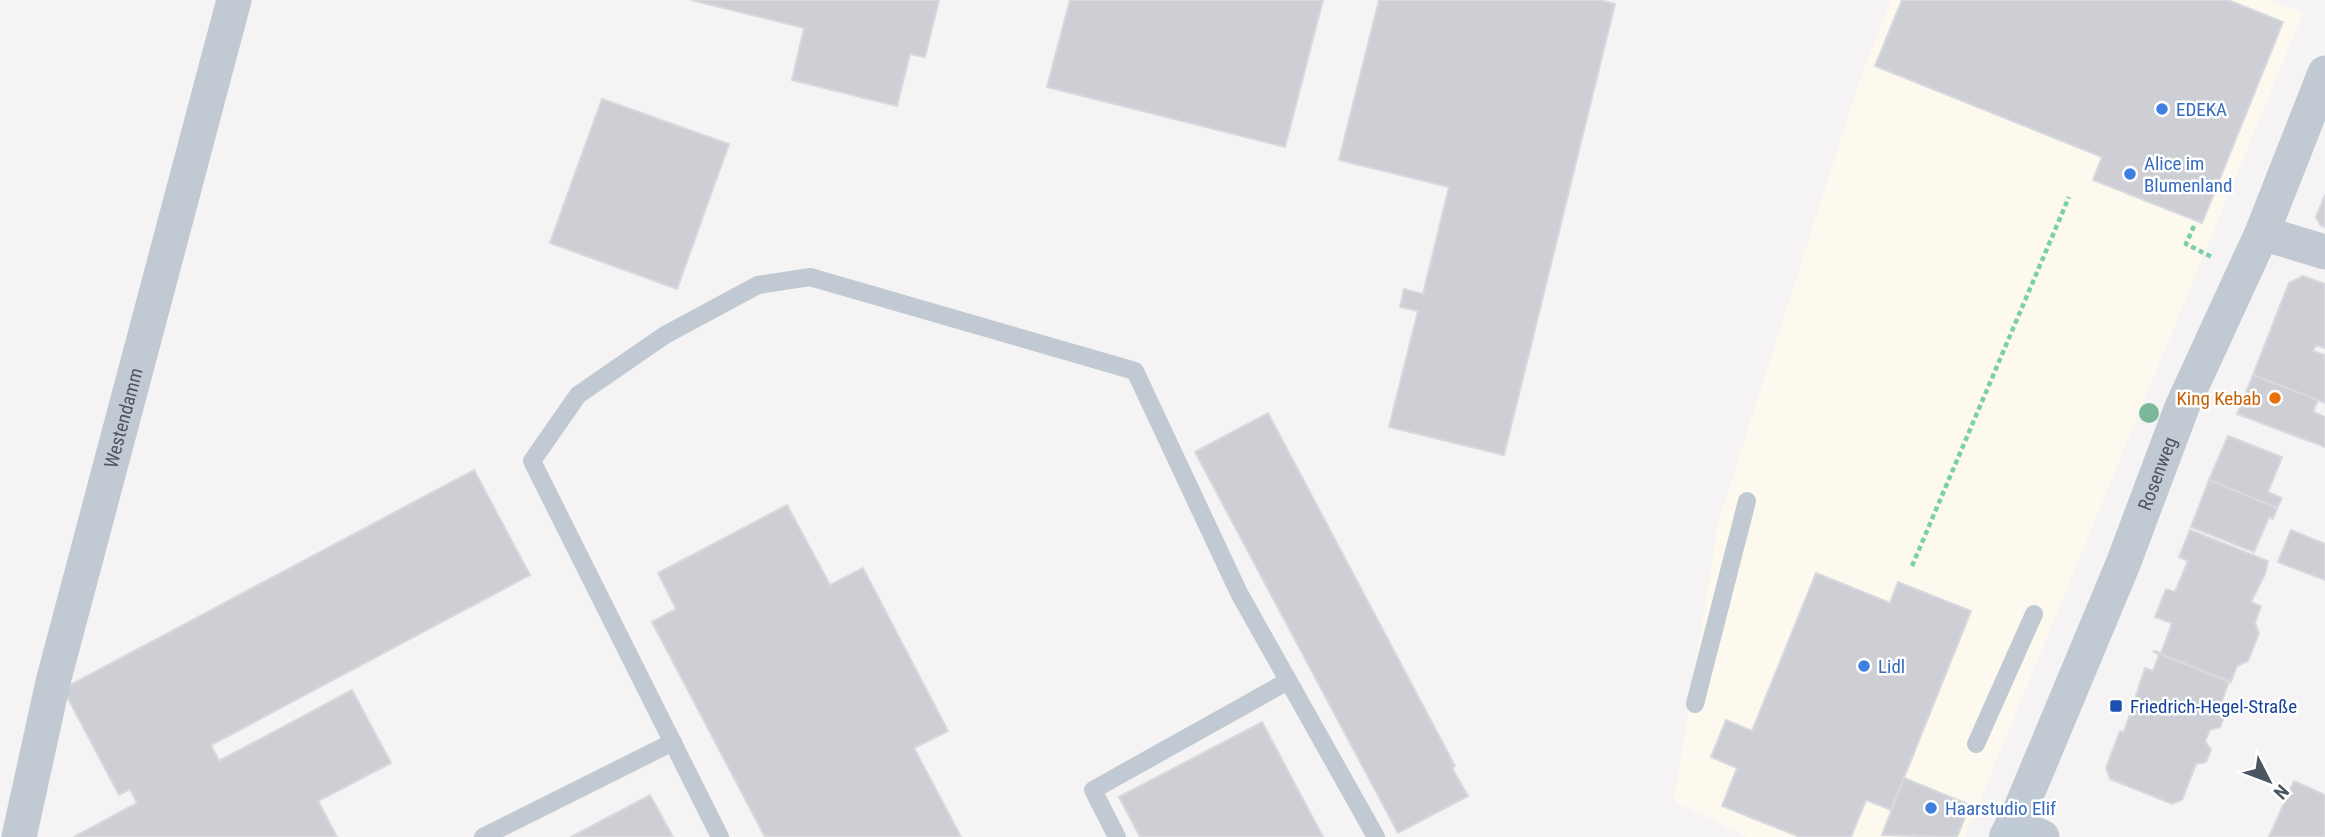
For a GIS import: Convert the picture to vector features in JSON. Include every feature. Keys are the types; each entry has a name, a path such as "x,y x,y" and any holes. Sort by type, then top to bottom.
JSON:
{"street":[{"name":"Westendamm","path":"19,837 53,682 234,0"},
{"name":"Rosenweg","path":"2021,833 2182,407 2262,233 2325,73"},
{"path":"2262,233 2325,252"}],"lane":[{"path":"720,837 532,461 578,395 665,335 758,285 810,277 1135,371 1239,593 1376,837"},
{"path":"1695,704 1747,501"},
{"path":"1976,744 2034,614"},
{"path":"1117,837 1093,790 1288,681"},
{"path":"484,837 673,743"}],"path":[{"path":"1912,566 2069,197"},
{"path":"2186,244 2194,226"}],"shaded area":[{"path":"1891,0 2271,0 2303,13 1965,837 1747,837 1674,802 1718,523 1860,79"}],"building":[{"path":"691,0 939,0 925,57 910,54 897,106 792,80 804,28"},
{"path":"1070,0 1323,0 1285,147 1047,87"},
{"path":"1379,0 1599,0 1615,4 1504,455 1389,427 1418,311 1400,307 1404,289 1423,294 1449,187 1339,160"},
{"path":"1902,0 2228,0 2283,22 2202,223 2093,180 2102,157 1875,66"},
{"path":"602,99 729,144 677,289 550,243"},
{"path":"2325,195 2325,227 2321,226 2316,217"},
{"path":"2303,276 2325,284 2325,348 2316,345 2313,351 2325,355 2325,403 2253,375 2289,283"},
{"path":"2253,375 2318,400 2313,412 2325,417 2325,447 2237,414"},
{"path":"1268,413 1455,766 1452,768 1468,796 1398,833 1195,452"},
{"path":"2228,436 2282,457 2268,492 2282,498 2277,508 2209,480"},
{"path":"474,470 530,575 211,745 219,761 352,690 391,763 318,801 337,837 74,837 137,803 130,789 119,795 63,689"},
{"path":"2209,480 2277,508 2273,519 2269,517 2254,552 2191,527"},
{"path":"787,505 830,585 863,568 948,731 914,748 961,837 765,837 652,622 676,609 658,573"},
{"path":"2190,530 2268,561 2265,574 2251,602 2261,606 2255,623 2259,633 2248,661 2237,666 2231,682 2153,651 2161,653 2172,623 2155,617 2166,589 2175,592 2188,561 2179,557"},
{"path":"2291,530 2325,544 2325,580 2278,562"},
{"name":"Lidl","path":"1816,573 1890,603 1898,582 1971,611 1891,810 1866,800 1851,837 1800,837 1722,806 1737,768 1711,757 1726,720 1752,731"},
{"path":"2153,651 2229,682 2219,709 2224,717 2220,727 2210,730 2205,741 2211,750 2206,762 2196,764 2182,800 2172,804 2110,779 2106,768 2120,731 2124,732 2145,668 2153,671 2159,655"},
{"path":"1262,722 1323,837 1140,837 1119,797"},
{"name":"Haarstudio Elif","path":"1904,778 1970,805 1957,837 1882,835"},
{"path":"2294,781 2325,795 2325,837 2269,837"},
{"path":"650,795 673,837 571,837"}],"place":[{"name":"EDEKA","path":"2162,109"},
{"name":"Alice im Blumenland","path":"2130,174"},
{"name":"King Kebab","path":"2275,398"},
{"name":"Lidl","path":"1864,666"},
{"name":"Friedrich-Hegel-Straße","path":"2116,706"},
{"name":"Haarstudio Elif","path":"1931,808"}]}
